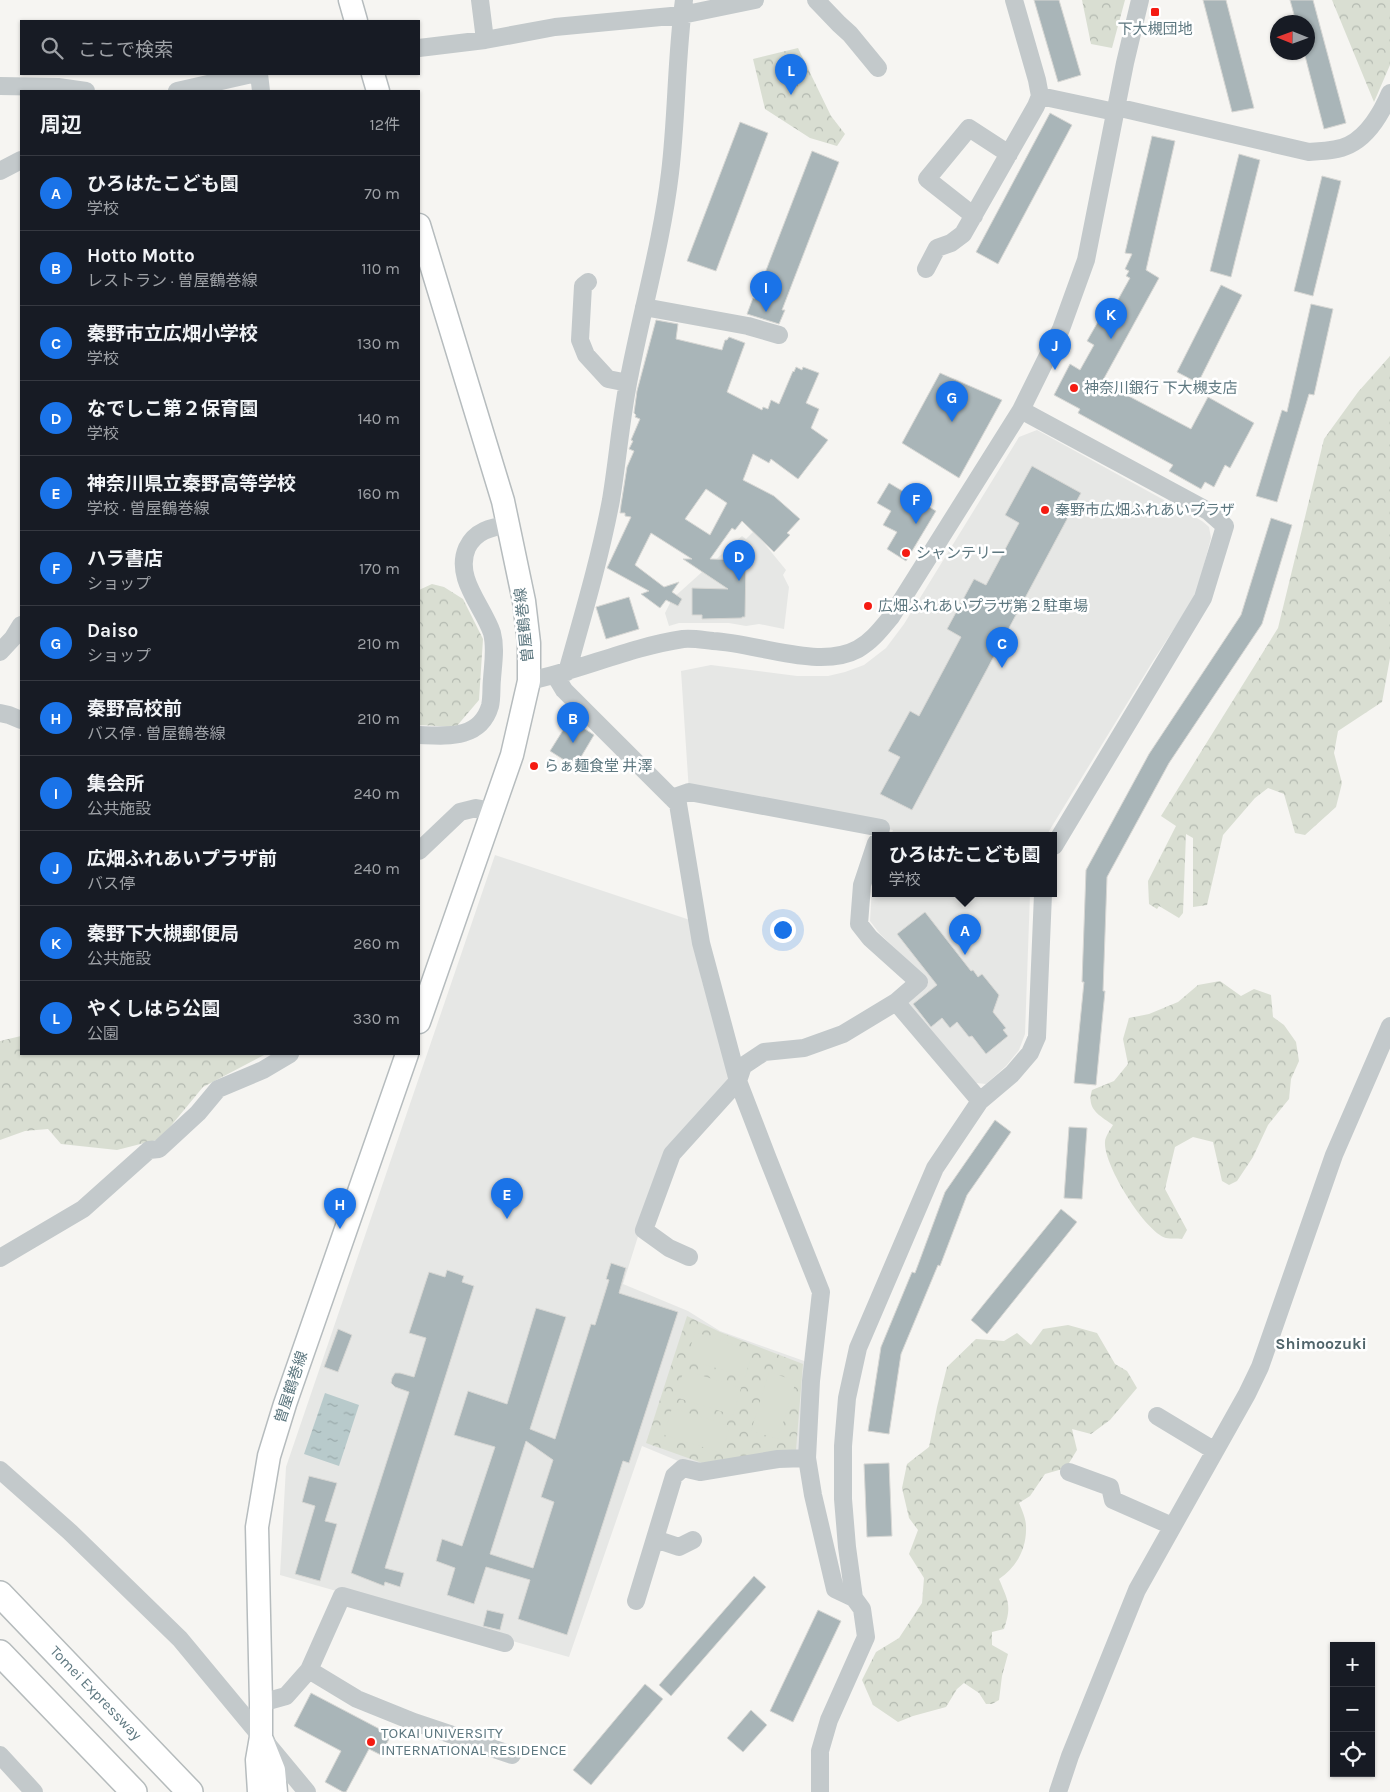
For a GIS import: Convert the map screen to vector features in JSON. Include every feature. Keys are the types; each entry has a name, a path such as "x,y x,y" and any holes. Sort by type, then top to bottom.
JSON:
{"highway":[{"name":"Tomei Expressway","path":"0,1594 190,1792"},
{"path":"0,1653 134,1792"}],"main road":[{"path":"350,0 356,20"},
{"path":"373,75 378,90"},
{"name":"曽屋鶴巻線","path":"420,228 503,501 524,601 529,643 529,681 512,755 420,1019"},
{"name":"曽屋鶴巻線","path":"258,1785 257,1760 261,1736 261,1703 258,1527 269,1456 329,1276 408,1055"},
{"name":"曽屋鶴巻線","path":"261,1736 274,1770 276,1792"}],"street":[{"path":"480,0 485,40"},
{"path":"420,48 485,40 555,27 683,8 755,0"},
{"path":"816,0 850,34 878,68"},
{"path":"926,269 937,248 951,243 963,234 1040,96 1014,0"},
{"path":"529,681 561,674 632,651 686,639 725,642 827,657 844,655 859,648 874,637 891,617 1021,410 1062,330 1086,260 1124,63 1140,0"},
{"path":"683,8 670,174 660,238 628,383 611,500 599,555 561,674 564,690 678,804 701,943 738,1081 822,1292 811,1381 807,1458 813,1496 835,1589 854,1598"},
{"path":"182,90 248,75"},
{"path":"259,75 261,90"},
{"path":"0,86 58,87 79,90"},
{"path":"1040,96 1116,109 1309,152 1349,145 1365,132 1382,113 1390,93"},
{"path":"974,216 927,179 969,128 1009,154"},
{"path":"0,171 20,161"},
{"path":"588,282 583,286 580,340 586,355 608,379 628,383"},
{"path":"644,307 748,326 779,335"},
{"path":"1021,410 1208,511 1224,526 1203,598 1057,841"},
{"path":"420,735 451,737 468,732 481,722 490,706 494,648 492,634 468,584 463,569 463,556 470,541 488,528 508,525"},
{"path":"0,652 13,638 20,627"},
{"path":"0,713 20,720"},
{"path":"672,798 689,792 882,828 880,832"},
{"path":"420,850 460,812 476,808 493,811"},
{"path":"689,1257 669,1248 644,1230 672,1154 738,1081 743,1066 764,1052 804,1048 843,1034 896,1002 919,982 870,938 859,924 862,885 872,855"},
{"path":"820,1792 820,1751 829,1720 866,1637 862,1609 854,1598 847,1547 843,1490 843,1446 847,1398 858,1348 934,1168 980,1101 1012,1074 1030,1053 1037,1037 1043,897"},
{"path":"896,1002 980,1101"},
{"path":"1058,1792 1070,1756 1137,1590 1247,1394 1260,1367 1334,1155 1390,1026"},
{"path":"0,1258 83,1208 149,1150 158,1149 198,1113 218,1089 263,1070 288,1055"},
{"path":"1157,1416 1215,1451"},
{"path":"636,1601 674,1476 682,1468 700,1472 778,1459 807,1458"},
{"path":"0,1470 70,1532 180,1639 308,1792"},
{"path":"1069,1472 1110,1487 1112,1500 1172,1526"},
{"path":"655,1539 679,1546 693,1540"},
{"path":"261,1703 286,1696 309,1670 342,1596 505,1643"},
{"path":"309,1670 357,1699 414,1722 512,1755"},
{"path":"0,1755 34,1792"}],"shaded area":[{"path":"1037,430 1202,521 1209,527 1211,538 1196,595 1153,661 1048,832 892,832 893,830 689,792 681,671 711,665 797,676 828,676 864,665 886,648 904,624 1019,437"},
{"path":"754,531 786,570 783,575 789,587 784,629 759,624 746,626 729,623 679,623 669,626 665,613 672,599 742,536 746,539"},
{"path":"495,855 690,920 702,981 732,1079 664,1154 623,1284 688,1311 720,1331 807,1362 800,1451 701,1466 683,1463 642,1446 569,1657 280,1575 286,1467"},
{"path":"872,888 872,897 1030,897 1025,1034 1019,1050 1006,1066 986,1084 976,1083 905,1002 928,984 925,977 880,934 870,921"}],"green space":[{"path":"1082,0 1125,0 1112,48 1091,44"},
{"path":"1332,0 1390,0 1390,65 1374,102"},
{"path":"798,48 831,116 845,134 837,146 810,138 765,109 753,59"},
{"path":"1390,356 1390,658 1382,702 1338,731 1334,753 1342,783 1336,807 1305,835 1295,833 1284,794 1268,788 1255,798 1223,835 1207,905 1193,907 1193,838 1186,834 1183,913 1179,918 1159,906 1157,909 1149,904 1148,881 1176,826 1161,816 1278,628 1324,439 1358,392"},
{"path":"432,584 444,587 463,599 483,639 479,700 456,727 420,725 420,590"},
{"path":"1220,981 1241,996 1254,989 1271,995 1273,1017 1284,1025 1296,1042 1299,1061 1291,1079 1289,1099 1268,1125 1253,1157 1237,1181 1229,1185 1222,1181 1213,1142 1193,1137 1175,1147 1165,1189 1187,1230 1182,1239 1166,1238 1147,1224 1118,1180 1106,1152 1105,1142 1113,1125 1092,1107 1092,1090 1114,1081 1128,1064 1123,1039 1129,1018 1149,1014 1178,1002 1198,985"},
{"path":"20,1036 20,1055 264,1055 203,1087 160,1139 117,1150 61,1144 48,1129 25,1131 0,1140 0,1041"},
{"path":"687,1316 720,1332 803,1364 796,1450 702,1463 646,1443"},
{"path":"1068,1325 1097,1333 1115,1364 1127,1371 1137,1388 1110,1420 1091,1434 1072,1429 1077,1450 1066,1468 1045,1474 1030,1496 1019,1503 1026,1523 1025,1542 1016,1563 999,1579 1007,1598 1008,1614 1004,1629 992,1632 992,1645 1008,1654 1002,1676 999,1700 992,1704 986,1704 979,1693 964,1683 957,1689 946,1707 898,1722 873,1705 862,1680 876,1652 899,1638 922,1603 924,1578 909,1554 918,1530 909,1518 902,1488 907,1464 929,1447 947,1367 976,1339 1004,1341 1017,1333 1031,1345 1043,1329"},
{"path":"695,1332 753,1351 745,1377 687,1359"},
{"path":"684,1370 741,1388 733,1415 675,1397"},
{"path":"769,1372 796,1381 778,1439 751,1431"},
{"path":"672,1408 730,1426 722,1453 664,1435"}],"water":[{"path":"325,1393 359,1405 339,1466 304,1454"}],"building":[{"path":"1034,0 1059,0 1081,75 1058,82"},
{"path":"1203,0 1226,0 1254,108 1232,112"},
{"path":"1290,0 1313,0 1346,123 1324,129 1306,60 1315,60 1315,15 1294,15"},
{"path":"1050,113 1072,125 998,264 976,252"},
{"path":"740,122 768,133 716,271 687,261"},
{"path":"1152,136 1175,141 1146,270 1159,278 1102,382 1191,429 1208,397 1254,423 1230,468 1225,465 1214,487 1205,482 1201,489 1169,471 1173,465 1078,413 1080,409 1054,395 1070,364 1080,370 1094,345 1087,341 1099,320 1105,323 1130,278 1126,276 1129,271 1125,269 1132,254 1125,253"},
{"path":"812,151 839,162 782,310 785,310 779,324 747,314 753,298 755,299"},
{"path":"1239,154 1260,160 1231,277 1210,271"},
{"path":"1322,176 1341,181 1313,296 1294,291"},
{"path":"1221,285 1242,295 1198,383 1177,372"},
{"path":"1311,304 1333,309 1314,395 1309,394 1277,502 1256,496 1282,410 1287,412"},
{"path":"656,320 678,324 676,339 722,350 725,340 729,337 745,343 727,392 762,410 763,407 768,409 771,400 779,404 796,367 802,370 803,367 819,373 806,403 819,409 811,428 828,440 798,479 771,459 769,463 753,454 743,480 774,496 800,519 787,533 790,535 774,552 742,521 735,530 732,528 710,559 746,560 745,617 702,619 702,615 692,615 692,588 728,589 683,559 692,559 651,533 635,565 664,587 679,582 672,592 682,599 678,606 666,600 660,608 641,594 649,591 607,568 631,517 625,516 625,513 620,513 627,467 634,451 629,449 640,419 635,417 634,413 637,391","holes":["706,489 727,503 710,535 685,519"]},
{"path":"940,373 1002,400 959,478 902,443"},
{"path":"1032,466 1081,493 912,810 880,794 900,757 888,751 910,711 919,716 961,637 947,629 974,579 986,585 1019,523 1005,515"},
{"path":"889,483 936,511 906,561 887,549 897,532 883,525 891,511 877,503"},
{"path":"1271,518 1292,525 1262,624 1169,763 1107,877 1103,991 1105,991 1096,1085 1074,1083 1084,982 1082,982 1086,870 1149,754 1241,615"},
{"path":"629,597 639,629 606,639 596,607"},
{"path":"570,719 594,735 575,767 550,751"},
{"path":"925,912 971,971 973,970 978,977 982,974 999,995 993,1012 1006,1028 1003,1030 1008,1036 986,1054 972,1036 969,1037 957,1022 950,1028 942,1018 931,1027 913,1004 937,985 897,934"},
{"path":"995,1120 1011,1132 967,1195 940,1266 938,1265 901,1354 889,1434 868,1431 881,1347 912,1272 915,1273 945,1192"},
{"path":"1069,1127 1087,1128 1082,1199 1064,1198"},
{"path":"1061,1209 1077,1222 987,1334 971,1320"},
{"path":"611,1263 626,1268 619,1293 678,1312 629,1463 623,1461 567,1635 518,1619 530,1580 486,1567 474,1604 447,1595 455,1568 436,1561 442,1539 462,1546 495,1447 454,1435 468,1391 507,1404 536,1308 566,1317 530,1429 555,1439 591,1324 595,1325 609,1280 606,1279","holes":["526,1441 553,1460 541,1497 554,1502 533,1568 490,1554"]},
{"path":"447,1270 464,1276 462,1282 474,1286 385,1568 404,1573 400,1587 385,1582 384,1586 351,1573 409,1392 395,1387 391,1383 392,1378 395,1373 414,1377 426,1338 409,1333 429,1272 445,1277"},
{"path":"338,1329 352,1335 338,1372 324,1367"},
{"path":"889,1463 892,1536 867,1537 864,1464"},
{"path":"309,1476 337,1483 325,1521 337,1524 320,1581 295,1574 315,1506 302,1502"},
{"path":"754,1576 766,1587 671,1696 659,1685"},
{"path":"487,1610 504,1614 500,1630 483,1626"},
{"path":"818,1610 841,1621 793,1722 770,1711"},
{"path":"645,1684 663,1699 591,1785 573,1770"},
{"name":"TOKAI UNIVERSITY INTERNATIONAL RESIDENCE","path":"311,1693 391,1735 381,1755 369,1749 346,1792 325,1782 341,1751 294,1726"},
{"path":"751,1710 767,1725 743,1752 727,1738"}],"place":[{"name":"下大槻団地","path":"1155,12"},
{"name":"やくしはら公園","path":"791,95"},
{"name":"集会所","path":"766,312"},
{"name":"秦野下大槻郵便局","path":"1111,339"},
{"name":"広畑ふれあいプラザ前","path":"1055,370"},
{"name":"神奈川銀行 下大槻支店","path":"1074,388"},
{"name":"Daiso","path":"952,422"},
{"name":"秦野市広畑ふれあいプラザ","path":"1045,510"},
{"name":"ハラ書店","path":"916,524"},
{"name":"シャンテリー","path":"906,553"},
{"name":"なでしこ第２保育園","path":"739,581"},
{"name":"広畑ふれあいプラザ第２駐車場","path":"868,606"},
{"name":"秦野市立広畑小学校","path":"1002,668"},
{"name":"Hotto Motto","path":"573,743"},
{"name":"らぁ麺食堂 井澤","path":"534,766"},
{"name":"ひろはたこども園","path":"965,955"},
{"name":"神奈川県立秦野高等学校","path":"507,1219"},
{"name":"秦野高校前","path":"340,1229"},
{"name":"TOKAI UNIVERSITY INTERNATIONAL RESIDENCE","path":"371,1742"}],"district":[{"name":"Shimoozuki","path":"1321,1343"}]}
